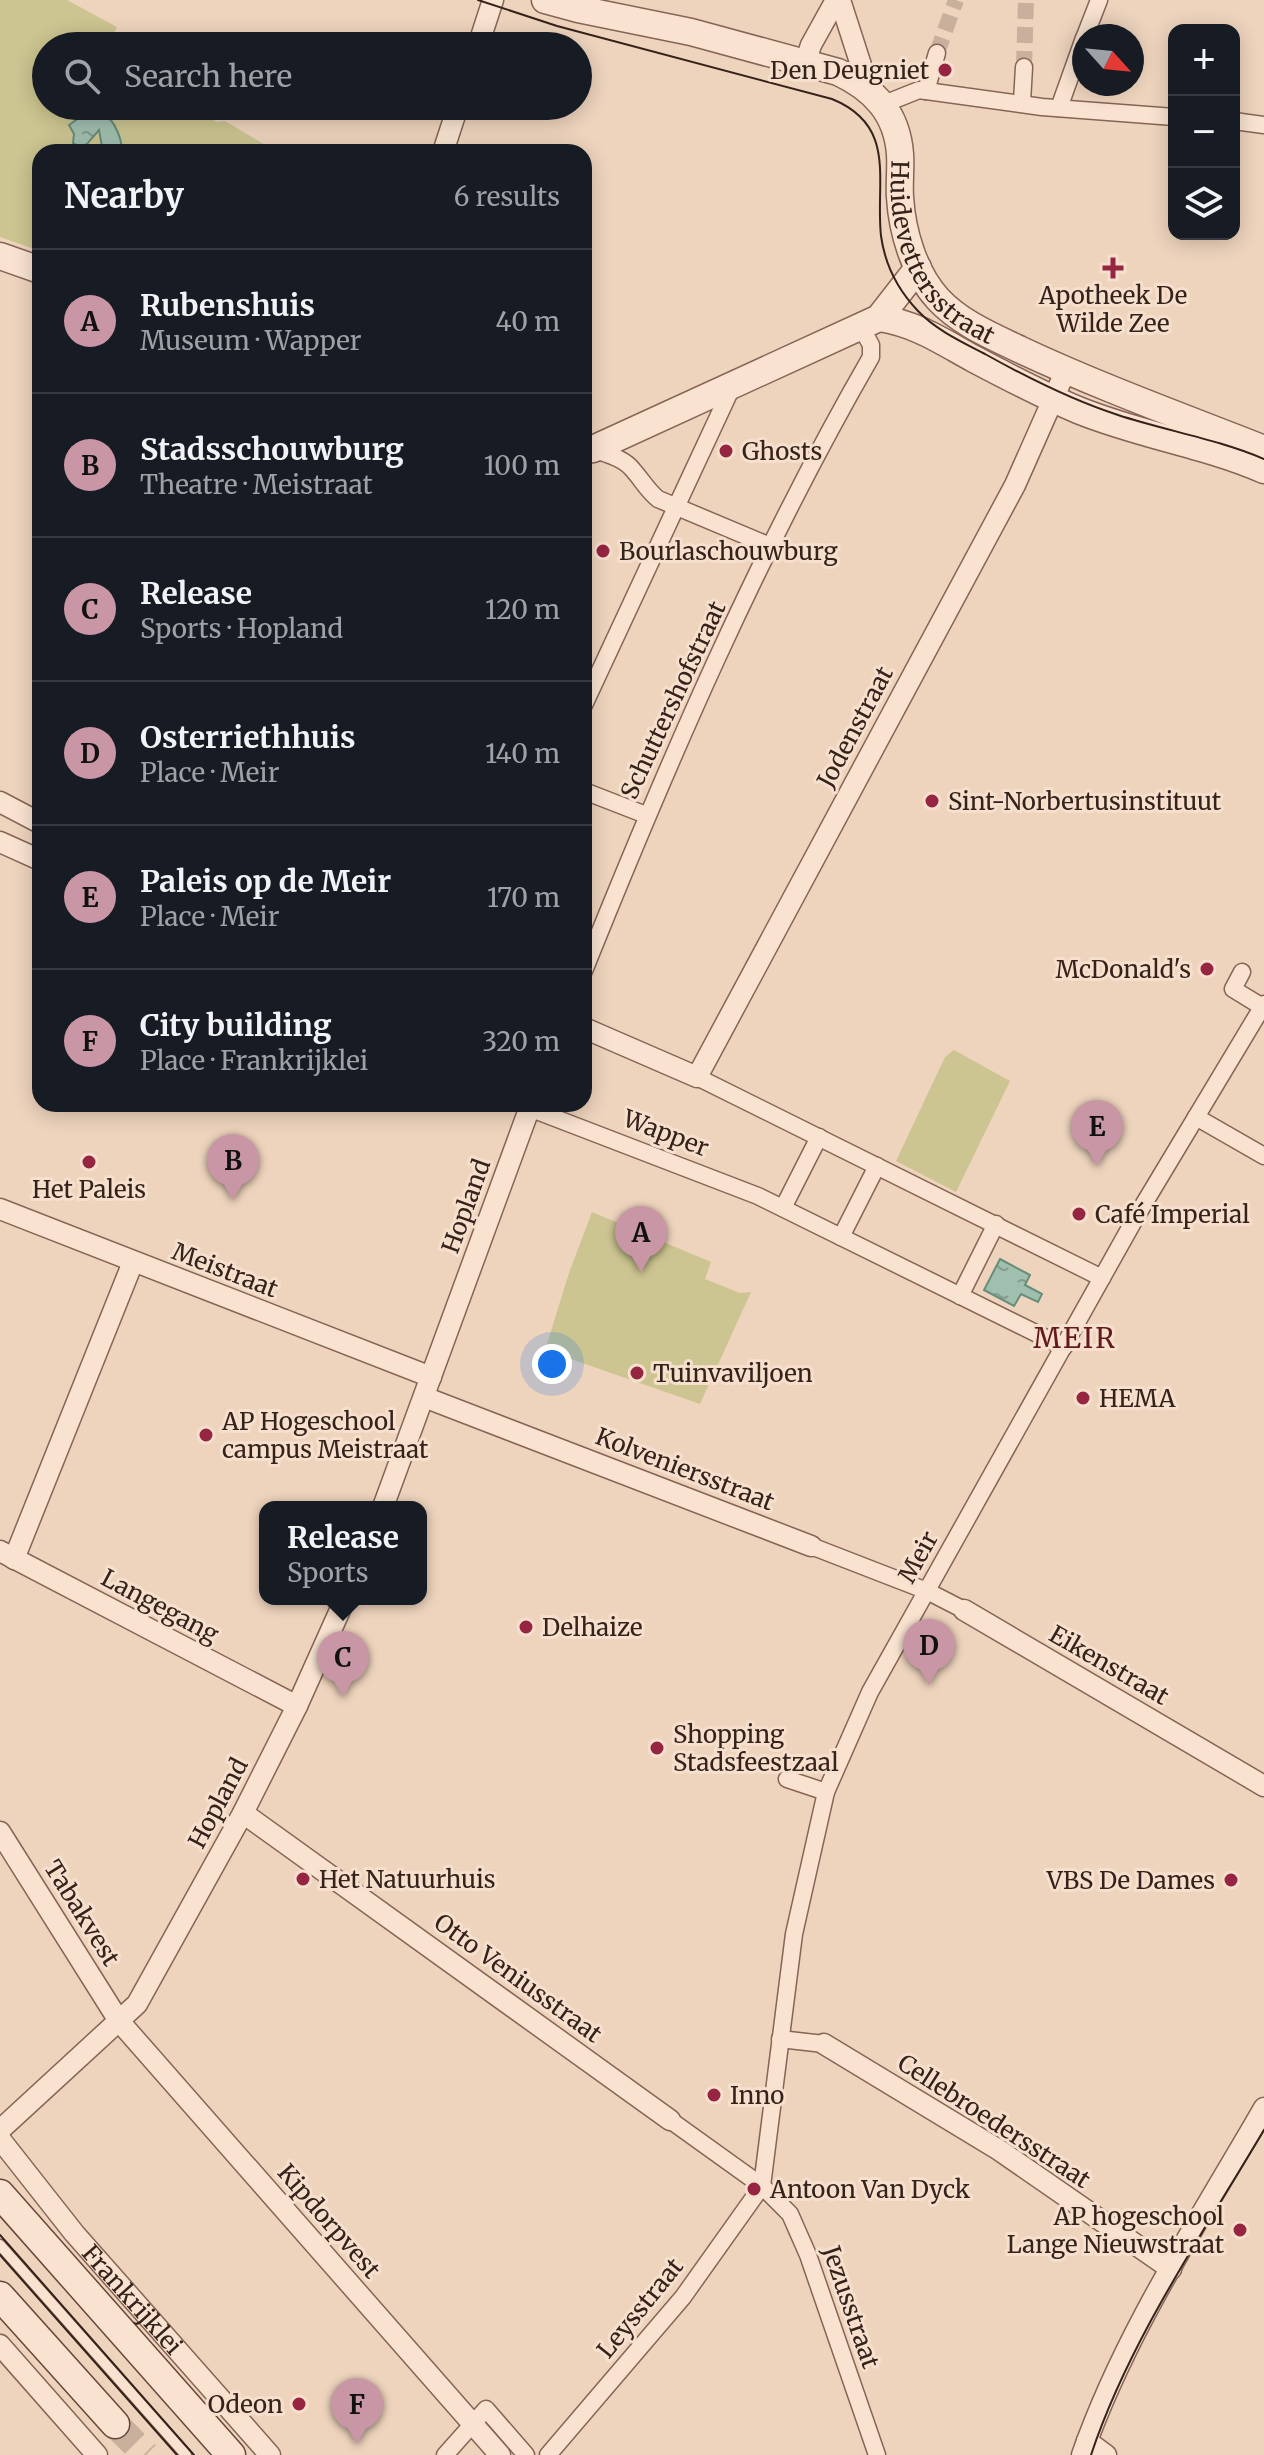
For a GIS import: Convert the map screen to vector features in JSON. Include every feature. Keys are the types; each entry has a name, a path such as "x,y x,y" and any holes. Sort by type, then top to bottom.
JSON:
{"main road":[{"path":"0,2194 231,2455"},
{"path":"0,2296 115,2424"}],"street":[{"path":"483,32 493,0"},
{"path":"545,0 691,32 838,72 876,97 919,90 1059,108 1168,117"},
{"path":"805,63 811,45 838,0"},
{"path":"838,0 876,97"},
{"path":"1089,24 1099,0"},
{"path":"926,91 937,53"},
{"path":"1022,102 1024,67"},
{"path":"1059,108 1072,71"},
{"name":"Huidevettersstraat","path":"876,97 890,114 898,142 903,223 918,268 936,297 958,316 987,334 1066,370 1264,449"},
{"path":"446,144 453,120"},
{"path":"1240,122 1264,125"},
{"path":"0,256 32,267"},
{"path":"592,447 880,322 918,268"},
{"name":"Huidevettersstraat","path":"880,322 917,327 1054,399 1103,420 1204,448 1264,470"},
{"name":"Schuttershofstraat","path":"592,951 646,815 770,546 817,451 871,357 871,345 880,322"},
{"path":"1054,399 1066,370"},
{"path":"592,688 732,387"},
{"name":"Jodenstraat","path":"697,1077 1015,485 1054,399"},
{"path":"592,450 625,462 658,499 770,546"},
{"path":"592,794 646,815"},
{"path":"0,802 32,819"},
{"path":"0,842 32,856"},
{"path":"1242,972 1233,989 1263,1006"},
{"name":"Meir","path":"762,2186 794,1934 826,1792 870,1692 1102,1278 1263,1006"},
{"path":"592,1031 697,1077 1102,1278"},
{"name":"Hopland","path":"385,1501 528,1112"},
{"name":"Wapper","path":"545,1112 783,1208 1064,1347"},
{"path":"1196,1117 1264,1156"},
{"path":"783,1208 819,1137"},
{"path":"841,1237 877,1166"},
{"name":"Meistraat","path":"0,1209 427,1387"},
{"path":"960,1296 996,1224"},
{"path":"7,1555 133,1262"},
{"name":"Kolveniersstraat","path":"427,1387 927,1591"},
{"name":"Langegang","path":"7,1555 297,1706"},
{"name":"Eikenstraat","path":"927,1591 1264,1786"},
{"name":"Hopland","path":"0,2130 137,2004 243,1813 297,1706 342,1605"},
{"path":"787,1779 826,1792"},
{"name":"Otto Veniusstraat","path":"243,1813 762,2186"},
{"name":"Tabakvest","path":"0,1832 119,2021"},
{"name":"Kipdorpvest","path":"119,2021 500,2455"},
{"name":"Cellebroedersstraat","path":"780,2039 824,2044 999,2150 1171,2269"},
{"path":"1106,2455 1084,2448 1118,2366 1264,2108"},
{"name":"Frankrijklei","path":"0,2139 74,2233 270,2455"},
{"name":"Leysstraat","path":"548,2455 683,2297 762,2186"},
{"name":"Jezusstraat","path":"762,2186 790,2214 800,2233 877,2455"},
{"path":"0,2345 97,2455"},
{"path":"445,2455 486,2409 526,2455"}],"lane":[{"path":"0,2245 186,2455"}],"shaded area":[{"path":"0,0 67,0 117,27 114,32 32,32 32,120 225,121 264,144 32,144 32,248 0,237"},
{"path":"954,1050 1010,1081 956,1192 896,1161 945,1057"},
{"path":"592,1212 711,1262 705,1279 740,1293 751,1292 700,1404 545,1350"}],"water":[{"path":"76,120 111,120 121,144 102,144 99,130 87,144 75,144 69,125"},
{"path":"1000,1259 1030,1275 1025,1285 1042,1294 1038,1302 1021,1294 1014,1306 984,1290"}],"tunnel":[{"path":"937,53 956,0"},
{"path":"1024,67 1026,0"},
{"path":"115,2424 146,2455"}],"tram line":[{"path":"478,0 580,32"},
{"path":"592,35 832,99 853,110 867,124 879,157 881,236 889,267 899,286 925,318 958,340 1083,403 1264,459"},
{"path":"1091,2455 1125,2371 1146,2329 1264,2130"},
{"path":"0,2235 194,2455"},
{"path":"0,2255 177,2455"}],"place":[{"name":"Den Deugniet","path":"945,70"},
{"name":"Apotheek De Wilde Zee","path":"1113,268"},
{"name":"Ghosts","path":"726,451"},
{"name":"Bourlaschouwburg","path":"603,551"},
{"name":"Sint-Norbertusinstituut","path":"932,801"},
{"name":"McDonald's","path":"1207,969"},
{"name":"Het Paleis","path":"89,1162"},
{"name":"Paleis op de Meir","path":"1097,1166"},
{"name":"Stadsschouwburg","path":"233,1200"},
{"name":"Café Imperial","path":"1079,1214"},
{"name":"Rubenshuis","path":"641,1272"},
{"name":"Tuinvaviljoen","path":"637,1373"},
{"name":"HEMA","path":"1083,1398"},
{"name":"AP Hogeschool campus Meistraat","path":"206,1435"},
{"name":"Delhaize","path":"526,1627"},
{"name":"Osterriethhuis","path":"929,1685"},
{"name":"Release","path":"343,1697"},
{"name":"Shopping Stadsfeestzaal","path":"657,1748"},
{"name":"Het Natuurhuis","path":"303,1879"},
{"name":"VBS De Dames","path":"1231,1880"},
{"name":"Inno","path":"714,2095"},
{"name":"Antoon Van Dyck","path":"754,2189"},
{"name":"AP hogeschool Lange Nieuwstraat","path":"1240,2230"},
{"name":"Odeon","path":"299,2404"},
{"name":"City building","path":"357,2444"}],"district":[{"name":"MEIR","path":"1075,1338"}]}
